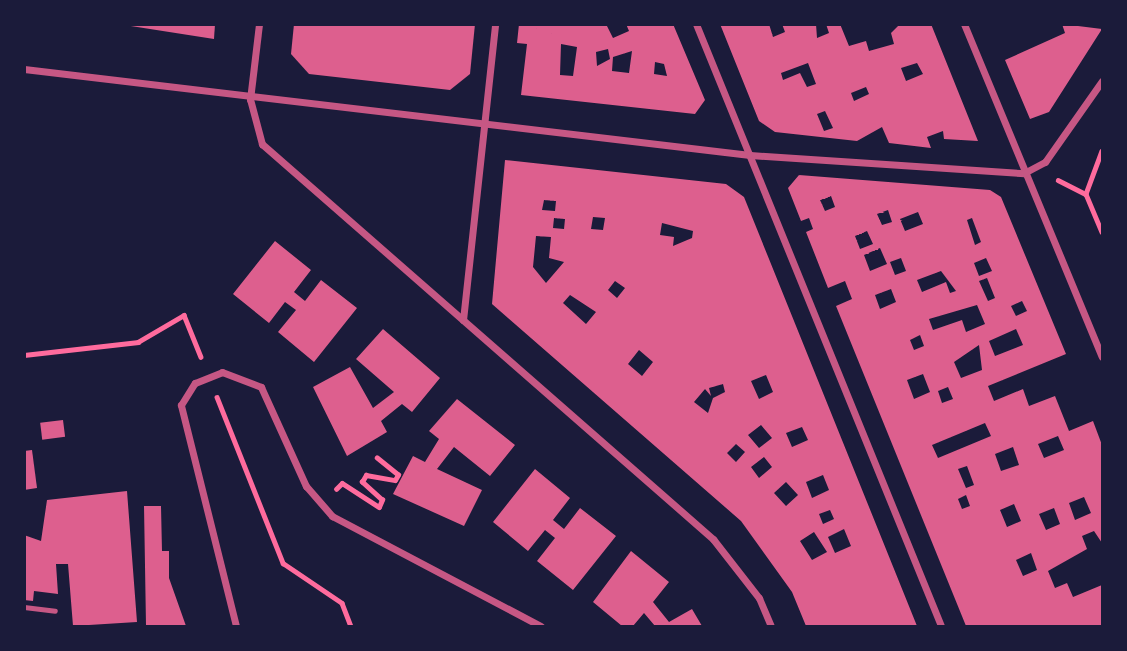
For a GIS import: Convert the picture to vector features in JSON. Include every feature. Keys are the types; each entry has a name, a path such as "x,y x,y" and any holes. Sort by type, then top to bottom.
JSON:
{"street":[{"path":"259,24 250,99 262,144 713,539 759,598 771,626"},
{"path":"463,320 495,24"},
{"path":"696,24 941,626"},
{"path":"964,24 1102,356"},
{"path":"24,69 250,99 750,155 1024,173 1045,162 1102,81"},
{"path":"236,626 182,419 185,395 208,376 237,373 261,387 320,503 350,527 541,626"}],"lane":[{"path":"24,607 55,611"}],"path":[{"path":"1102,151 1086,194 1102,232"},
{"path":"24,355 138,342 184,315 283,563 342,603 351,626"},
{"path":"320,503 342,483 379,507 382,500 362,482 366,475 395,480 398,475 377,458"}],"building":[{"path":"118,24 215,24 214,39"},
{"path":"294,24 475,24 470,74 450,90 309,74 291,54"},
{"path":"519,24 606,24 613,38 629,31 626,24 673,24 705,100 695,114 521,95 527,44 517,43","holes":["561,44 577,47 573,76 560,75","608,49 610,59 597,66 596,52","632,51 629,73 612,71 613,57","655,62 664,64 667,76 654,74"]},
{"path":"720,24 769,24 773,37 785,32 782,24 816,24 817,38 829,33 826,24 840,24 849,46 866,41 869,51 894,44 891,33 900,24 931,24 978,141 944,139 943,131 927,137 931,148 889,143 882,127 857,141 775,132 759,121","holes":["808,63 816,84 807,87 800,73 783,80 781,73","917,63 923,74 906,81 901,68","866,87 869,94 854,101 851,93","825,111 833,128 824,131 817,114"]},
{"path":"1062,24 1102,29 1049,112 1030,119 1005,60 1065,33"},
{"path":"505,160 726,184 744,197 917,626 806,626 792,592 741,521 492,304","holes":["544,200 556,201 555,211 542,210","593,217 605,218 603,230 591,229","554,218 565,219 564,229 553,228","662,223 693,231 692,238 673,246 674,237 660,235","536,236 551,237 549,258 564,262 546,283 533,267","615,281 625,288 617,298 608,290","570,295 596,312 586,324 563,303","639,350 653,362 642,376 628,364","766,375 773,392 759,399 751,381","723,384 725,392 713,398 708,413 694,402 705,389 711,396 709,388","761,425 772,438 759,448 748,435","802,427 808,440 792,447 786,433","736,444 745,452 736,462 727,453","764,457 772,467 759,478 751,467","823,475 829,490 812,498 806,482","786,482 798,495 786,506 774,493","830,510 834,519 823,524 819,514","844,529 851,546 835,553 828,537","814,532 827,552 812,560 800,541"]},
{"path":"799,175 990,190 1001,197 1066,354 988,386 994,401 1023,389 1029,406 1055,396 1069,431 1093,421 1102,445 1102,543 1094,531 1082,536 1087,549 1048,571 1055,588 1067,583 1073,597 1102,585 1102,626 966,626 836,306 852,299 845,281 828,288 806,232 813,229 809,218 801,221 788,188","holes":["831,196 835,207 825,211 820,200","888,210 892,222 882,225 877,214","918,212 923,224 905,231 900,219","972,218 981,242 975,245 967,220","867,231 873,244 860,249 855,236","880,248 887,264 870,271 864,255","901,258 906,271 895,275 890,262","986,258 992,271 979,276 974,263","941,271 956,291 950,293 946,282 922,292 917,280","987,278 995,298 988,301 979,281","891,289 896,302 880,309 875,295","1022,301 1027,311 1016,316 1011,306","977,305 985,324 966,332 962,320 933,330 929,319","1016,329 1023,345 995,356 989,341","920,335 924,346 914,350 910,340","979,345 982,370 961,378 954,362","923,374 930,392 914,399 907,380","948,387 953,399 942,403 938,391","985,423 991,436 938,458 932,445","1058,436 1064,450 1044,458 1038,444","1013,447 1019,465 1001,471 995,454","967,466 974,485 966,488 958,469","966,495 970,506 962,509 958,499","1084,497 1091,513 1075,520 1069,503","1014,504 1021,521 1007,527 1000,510","1054,508 1060,524 1046,530 1039,514","1031,553 1037,570 1023,576 1016,560"]},
{"path":"275,241 311,270 294,292 305,301 321,280 357,308 314,362 278,332 296,310 285,302 269,323 233,294"},
{"path":"383,329 440,378 412,412 402,404 381,421 387,432 347,456 313,387 350,367 373,408 394,392 356,359"},
{"path":"457,399 515,445 490,476 454,447 437,469 482,490 464,526 393,494 413,456 425,462 439,439 429,431"},
{"path":"63,420 65,437 42,440 40,423"},
{"path":"32,450 37,488 24,490 24,451"},
{"path":"535,469 570,498 553,520 564,529 580,508 616,536 573,590 537,561 555,538 545,530 528,551 493,522"},
{"path":"127,491 137,622 73,626 68,564 56,564 58,594 34,591 33,601 24,600 24,535 41,541 47,500"},
{"path":"144,506 161,506 162,551 169,551 169,578 186,626 146,626"},
{"path":"631,551 669,582 653,602 669,622 692,609 702,626 655,626 644,613 633,626 622,626 593,602"}]}
